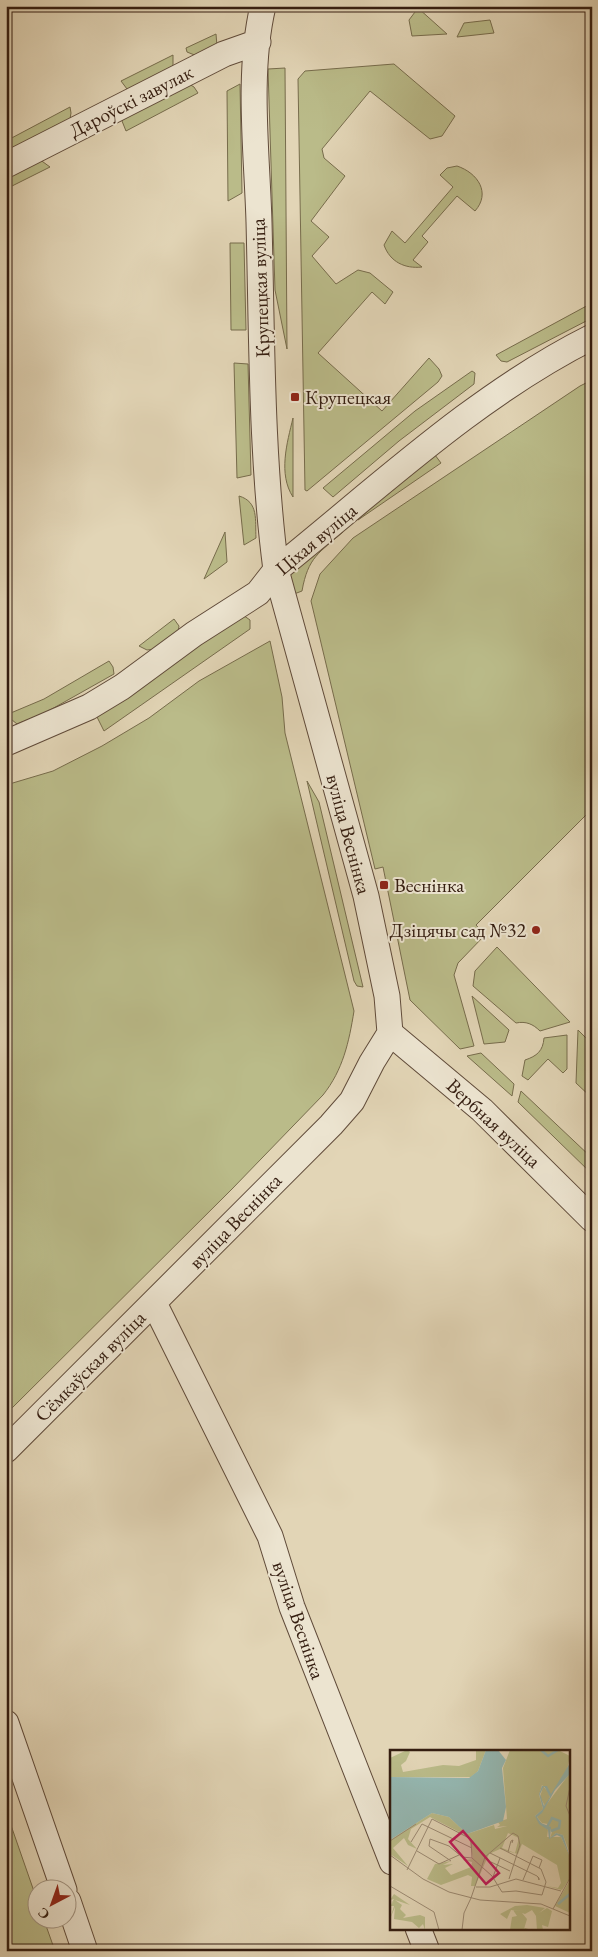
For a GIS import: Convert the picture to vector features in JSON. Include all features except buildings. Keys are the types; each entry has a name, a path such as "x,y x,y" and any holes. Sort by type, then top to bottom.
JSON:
{"street":[{"name":"Крупецкая вуліца","path":"262,6 254,69 264,394 271,531 276,570"},
{"name":"Дароўскі завулак","path":"6,165 224,54 258,42"},
{"name":"Ціхая вуліца","path":"6,743 89,707 122,687 194,634 258,593 276,570 434,441 511,383 557,354 592,337"},
{"name":"вуліца Веснінка","path":"276,570 366,896 387,996 390,1033 372,1062 352,1101 154,1303 190,1371 270,1536 292,1607 390,1857"},
{"name":"Вербная вуліца","path":"390,1033 482,1110 592,1219"},
{"name":"Сёмкаўская вуліца","path":"6,1450 154,1303"},
{"path":"6,1723 61,1880"},
{"path":"78,1930 85,1951"},
{"path":"419,1930 427,1951"}],"green space":[{"path":"418,8 447,34 412,36 409,20"},
{"path":"490,20 494,33 457,37 464,23"},
{"path":"216,34 217,46 197,56 187,52 186,48"},
{"path":"173,55 173,68 133,90 127,89 121,81"},
{"path":"394,64 455,116 442,136 430,139 370,91 322,149 324,158 345,176 311,221 329,237 312,256 336,284 358,270 370,273 393,292 385,304 372,292 318,353 382,411 429,358 439,369 442,376 438,382 307,491 305,490 298,79 305,71"},
{"path":"285,68 287,349 275,290 268,69"},
{"path":"189,84 198,93 126,131 122,121 123,116"},
{"path":"240,84 242,193 228,201 227,91"},
{"path":"70,107 70,119 6,152 6,141"},
{"path":"39,159 50,167 6,189 6,174"},
{"path":"457,166 471,173 480,184 482,197 480,204 475,211 457,196 422,236 428,242 413,260 422,267 410,267 394,260 384,245 392,231 405,243 453,187 440,175 447,168"},
{"path":"230,243 244,243 246,330 231,330"},
{"path":"592,303 592,318 507,362 501,361 496,355"},
{"path":"234,363 248,364 251,475 237,478"},
{"path":"472,371 475,373 474,384 399,441 333,497 323,488 415,411"},
{"path":"592,380 592,809 476,925 485,935 458,963 454,975 474,1046 460,1049 410,1000 383,867 375,869 311,601 320,574 353,538 580,386"},
{"path":"293,418 293,497 288,488 285,458"},
{"path":"432,451 441,463 358,520"},
{"path":"239,496 250,503 255,513 256,538 244,545"},
{"path":"340,529 343,532 321,551 311,563 302,591 294,594 289,575"},
{"path":"225,532 227,562 204,579"},
{"path":"240,613 250,620 250,629 104,731 97,717 143,687"},
{"path":"174,619 179,626 178,632 155,649 147,650 139,646"},
{"path":"270,641 282,697 285,733 354,1011 344,1055 336,1076 323,1095 232,1189 6,1414 6,785 53,771 102,746 149,718 199,681"},
{"path":"109,661 113,667 114,674 43,714 17,724 6,715 44,699"},
{"path":"307,781 319,802 363,987 357,986 354,981"},
{"path":"497,947 570,1022 540,1031 523,1022 516,1023 473,986 475,971"},
{"path":"472,996 509,1030 505,1042 484,1044"},
{"path":"578,1030 592,1044 592,1098 576,1083"},
{"path":"567,1035 567,1069 563,1073 548,1059 528,1080 522,1076 525,1060 539,1052 544,1038"},
{"path":"481,1053 514,1084 512,1096 467,1056"},
{"path":"521,1091 592,1158 592,1174 518,1102"},
{"path":"6,1811 30,1880 28,1880 28,1930 48,1930 55,1951 6,1951"}],"place":[{"name":"Крупецкая","path":"295,397"},
{"name":"Веснінка","path":"384,885"},
{"name":"Дзіцячы сад №32","path":"536,930"}]}
